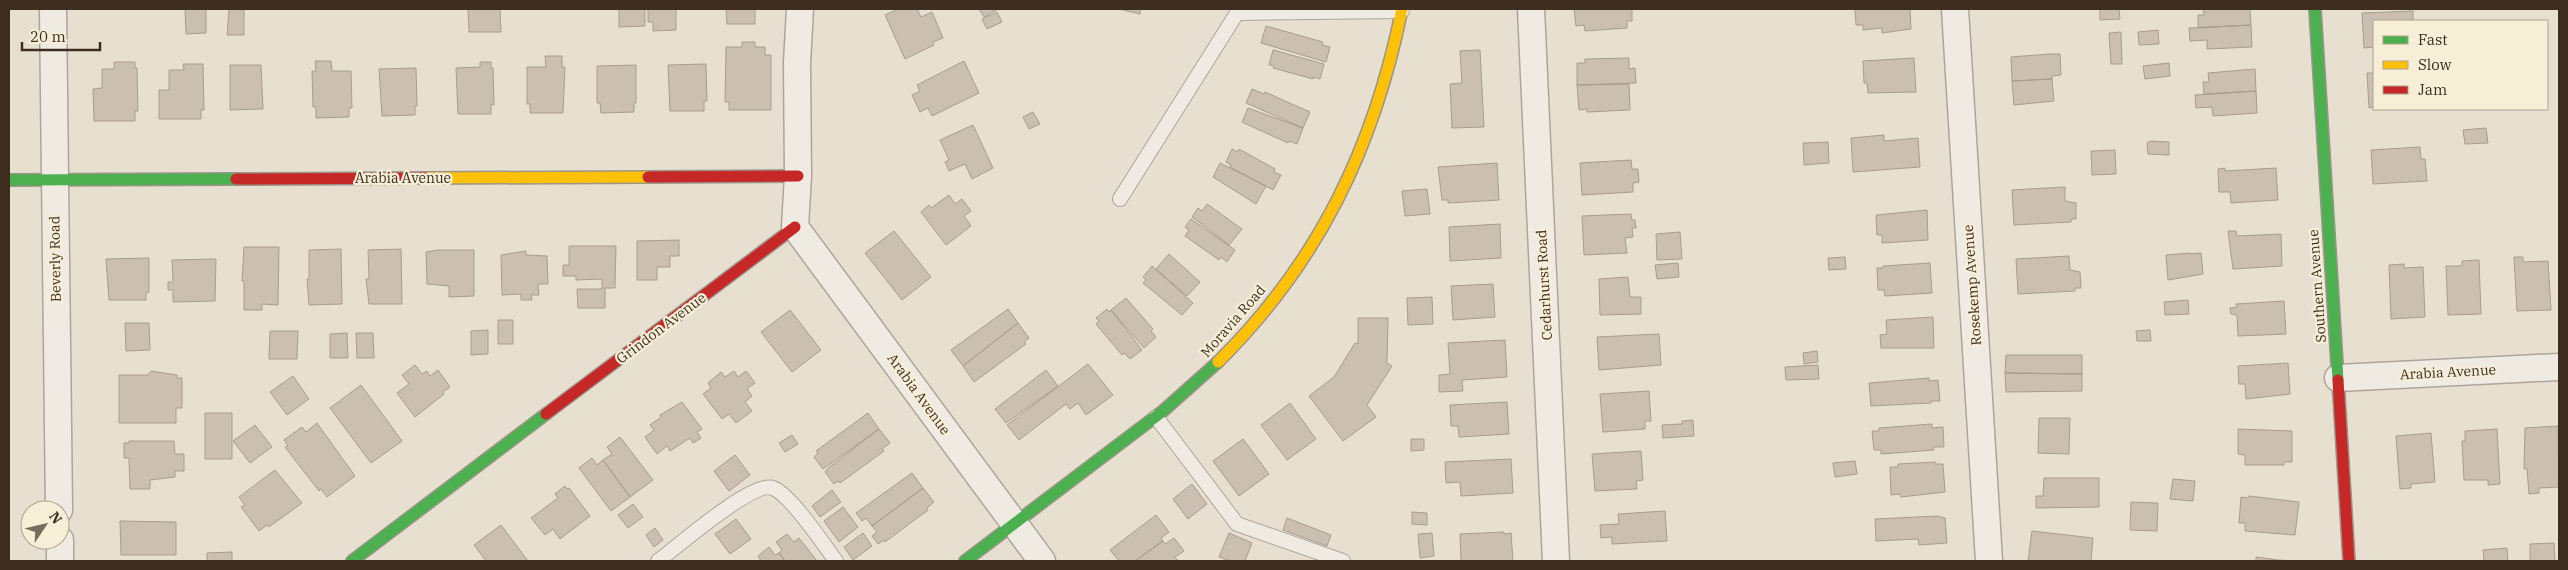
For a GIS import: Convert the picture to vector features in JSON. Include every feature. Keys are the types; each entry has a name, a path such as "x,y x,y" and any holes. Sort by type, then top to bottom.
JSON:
{"street":[{"name":"Beverly Road","path":"54,9 54,180 59,500"},
{"path":"795,227 798,176 797,63 800,9"},
{"name":"Cedarhurst Road","path":"1532,9 1556,561"},
{"name":"Rosekemp Avenue","path":"1955,9 1990,561"},
{"name":"Southern Avenue","path":"2315,9 2349,561"},
{"name":"Moravia Road","path":"965,561 1156,417 1198,382 1234,346 1302,262 1329,218 1357,165 1374,117 1392,55 1402,10"},
{"name":"Arabia Avenue","path":"9,180 798,176"},
{"name":"Arabia Avenue","path":"795,227 1042,561"},
{"name":"Grindon Avenue","path":"352,561 795,227"},
{"name":"Arabia Avenue","path":"2338,378 2559,366"}],"lane":[{"path":"1120,199 1237,13 1402,10"},
{"path":"1156,417 1237,524 1343,561"},
{"path":"658,561 743,496 760,487 774,488 788,500 836,561"}],"building":[{"path":"185,9 206,9 206,33 186,34"},
{"path":"229,9 244,10 244,35 227,35"},
{"path":"468,9 500,9 501,32 469,32"},
{"path":"619,9 645,9 645,26 619,27"},
{"path":"648,9 676,9 676,30 653,31 653,22 648,22"},
{"path":"726,9 755,9 755,24 727,24"},
{"path":"898,9 917,9 921,17 932,12 943,38 933,42 934,45 905,59 885,15"},
{"path":"979,9 998,9 984,17"},
{"path":"1119,9 1141,9 1140,14"},
{"path":"1574,9 1632,9 1632,21 1627,21 1627,28 1585,31 1584,25 1576,26"},
{"path":"1855,9 1910,9 1911,29 1882,33 1882,28 1863,30 1863,25 1856,25"},
{"path":"2100,9 2119,9 2120,19 2100,20"},
{"path":"2203,9 2250,9 2251,25 2198,28 2198,15 2204,15"},
{"path":"2413,11 2413,20 2373,20 2373,47 2364,48 2362,13"},
{"path":"997,12 1002,22 987,29 982,19"},
{"path":"2251,25 2252,47 2207,49 2207,40 2190,41 2189,28"},
{"path":"1266,26 1323,42 1322,45 1330,47 1326,62 1261,43"},
{"path":"2158,30 2159,44 2139,45 2138,32"},
{"path":"2121,32 2122,64 2111,64 2109,33"},
{"path":"742,42 755,42 755,47 765,47 765,55 771,55 771,110 729,110 729,102 725,102 726,47 742,47"},
{"path":"1273,50 1324,64 1320,79 1313,77 1313,79 1273,68 1274,66 1269,65"},
{"path":"1480,50 1484,127 1452,128 1450,84 1462,83 1460,51"},
{"path":"2060,54 2061,75 2052,76 2052,79 2012,81 2011,57"},
{"path":"545,56 562,56 562,67 565,67 563,113 530,113 530,104 527,104 527,67 546,67"},
{"path":"1629,58 1629,69 1635,68 1636,83 1577,85 1577,63 1585,63 1585,59"},
{"path":"1914,58 1916,92 1868,93 1867,83 1864,83 1863,61"},
{"path":"315,61 331,61 332,71 351,71 352,108 349,108 349,117 316,118 316,107 313,107 312,71 316,71"},
{"path":"964,61 979,93 932,116 928,108 920,112 912,95 920,91 917,85"},
{"path":"114,62 135,62 135,68 137,68 138,111 135,111 135,121 94,121 93,89 102,88 102,69 114,69"},
{"path":"480,62 491,62 491,68 493,68 494,105 491,104 491,114 458,114 456,68 480,67"},
{"path":"2169,63 2170,76 2145,79 2143,66"},
{"path":"183,64 203,64 204,110 201,110 201,119 159,119 159,90 169,90 169,70 184,70"},
{"path":"706,64 707,101 704,101 704,111 670,111 668,65"},
{"path":"230,65 261,65 263,109 230,110"},
{"path":"636,65 636,103 634,103 634,112 601,113 600,103 597,103 597,66"},
{"path":"416,68 417,106 415,106 415,115 382,116 379,69"},
{"path":"2255,69 2256,91 2204,94 2203,82 2209,82 2208,73"},
{"path":"2367,73 2373,73 2373,107 2369,108"},
{"path":"2052,79 2054,101 2014,105 2012,81"},
{"path":"1629,84 1630,110 1587,112 1587,109 1579,110 1577,85"},
{"path":"1252,89 1264,94 1265,92 1310,112 1303,128 1246,103"},
{"path":"2256,91 2257,113 2213,116 2212,107 2196,108 2195,95"},
{"path":"1248,108 1303,128 1297,144 1289,141 1288,143 1242,122"},
{"path":"1033,112 1040,124 1029,129 1023,117"},
{"path":"973,125 993,168 972,179 965,164 949,171 945,162 949,160 940,140"},
{"path":"2486,128 2488,143 2465,144 2463,130"},
{"path":"1884,135 1884,141 1918,138 1920,167 1853,172 1851,138"},
{"path":"2150,141 2169,142 2169,155 2148,154 2147,143"},
{"path":"1828,142 1829,163 1804,165 1803,143"},
{"path":"2420,147 2421,159 2425,159 2427,181 2373,184 2371,150"},
{"path":"1232,149 1238,152 1239,149 1275,169 1274,172 1281,175 1273,190 1230,167 1231,165 1226,162"},
{"path":"2115,150 2116,174 2092,175 2091,151"},
{"path":"1631,160 1632,169 1638,169 1639,182 1633,183 1633,192 1582,195 1580,163"},
{"path":"1220,163 1266,186 1256,204 1213,177"},
{"path":"1497,163 1499,200 1448,203 1448,200 1442,200 1438,167"},
{"path":"2225,168 2225,171 2276,168 2278,200 2231,203 2230,192 2219,192 2218,169"},
{"path":"2065,187 2065,201 2076,203 2076,219 2071,219 2071,222 2014,225 2012,190"},
{"path":"1427,189 1430,214 1405,216 1402,191"},
{"path":"949,195 955,204 962,199 971,211 964,216 971,226 946,245 921,212 929,205 931,208"},
{"path":"1207,204 1242,229 1229,245 1192,217 1198,208 1202,211"},
{"path":"1927,210 1928,240 1882,243 1882,235 1877,235 1876,215"},
{"path":"1631,214 1632,220 1635,220 1636,228 1632,228 1633,237 1625,238 1627,253 1584,255 1582,216"},
{"path":"1191,219 1235,250 1227,262 1221,257 1219,260 1185,236 1189,230 1185,227"},
{"path":"1500,224 1501,258 1450,261 1449,227"},
{"path":"894,231 931,277 902,300 865,253"},
{"path":"2228,231 2236,231 2237,236 2281,234 2282,266 2233,269"},
{"path":"1680,232 1682,259 1657,260 1656,234"},
{"path":"679,240 679,256 670,256 670,267 657,267 657,280 637,280 637,241"},
{"path":"569,246 616,246 615,288 605,288 605,308 578,308 577,289 602,289 602,279 576,280 576,276 563,276 563,265 569,265"},
{"path":"244,247 279,247 278,305 262,304 262,310 244,310 244,281 242,281"},
{"path":"341,249 342,304 309,305 307,279 309,279 309,250"},
{"path":"401,249 402,304 369,304 366,279 369,279 368,250"},
{"path":"474,250 474,296 449,297 449,286 427,284 426,252"},
{"path":"526,251 526,255 547,256 548,284 538,284 539,295 531,295 532,300 521,300 521,294 502,295 501,255"},
{"path":"2201,253 2203,274 2168,280 2166,255"},
{"path":"1169,254 1200,282 1187,296 1156,269"},
{"path":"2069,256 2070,270 2080,272 2081,288 2075,288 2075,291 2018,294 2016,259"},
{"path":"1845,257 1846,269 1829,270 1828,258"},
{"path":"2514,257 2523,257 2523,262 2548,261 2551,310 2517,311"},
{"path":"149,258 149,292 146,293 146,300 109,300 106,259"},
{"path":"216,259 215,301 173,302 173,290 168,290 168,282 173,282 172,260"},
{"path":"2479,260 2481,314 2448,315 2446,266 2462,266 2462,261"},
{"path":"1678,263 1679,277 1657,279 1655,265"},
{"path":"1930,263 1932,293 1885,296 1884,290 1878,290 1877,268"},
{"path":"2404,264 2404,268 2423,267 2425,317 2391,319 2389,265"},
{"path":"1152,266 1193,303 1182,315 1143,283 1146,280 1143,277"},
{"path":"1628,277 1630,297 1641,297 1641,314 1600,315 1599,279"},
{"path":"1493,284 1495,317 1453,320 1451,286"},
{"path":"1432,297 1433,324 1408,325 1407,298"},
{"path":"1126,298 1153,329 1151,331 1156,337 1144,348 1111,310"},
{"path":"2188,300 2189,314 2165,315 2164,302"},
{"path":"2284,301 2286,334 2238,336 2237,315 2231,314 2230,308 2237,307 2236,304"},
{"path":"1008,309 1018,323 963,366 951,350"},
{"path":"1107,309 1109,312 1111,310 1142,350 1130,359 1124,353 1122,355 1096,324 1099,321 1096,318"},
{"path":"790,310 821,350 792,372 761,332"},
{"path":"1933,317 1934,348 1881,348 1880,335 1887,334 1886,320"},
{"path":"1358,318 1388,318 1387,363 1392,366 1367,405 1376,417 1343,441 1309,396 1334,377 1355,343 1358,344"},
{"path":"498,320 513,320 513,344 498,344"},
{"path":"125,323 149,323 150,350 126,351"},
{"path":"1018,323 1029,338 1024,342 1026,344 974,382 963,366"},
{"path":"488,330 488,354 471,355 471,331"},
{"path":"2150,330 2151,341 2137,341 2136,331"},
{"path":"270,331 298,331 297,359 269,359"},
{"path":"347,333 348,358 330,358 330,334"},
{"path":"356,333 373,333 374,358 357,358"},
{"path":"1659,334 1661,365 1599,370 1597,337"},
{"path":"1505,340 1507,377 1462,380 1463,391 1439,392 1439,375 1450,374 1448,343"},
{"path":"1817,351 1818,362 1804,364 1803,353"},
{"path":"2006,355 2082,355 2082,374 2005,373"},
{"path":"2288,363 2290,394 2246,399 2245,384 2239,384 2238,366"},
{"path":"1088,364 1113,395 1086,415 1078,403 1070,409 1066,404 1019,440 1007,425"},
{"path":"415,365 422,374 427,371 430,376 438,370 450,387 415,417 397,393 409,384 402,375"},
{"path":"1818,365 1819,379 1786,380 1785,367"},
{"path":"1046,370 1058,386 1006,423 995,409"},
{"path":"151,371 177,375 177,378 182,378 182,408 176,408 176,423 119,423 119,375 148,375"},
{"path":"734,371 738,377 746,371 755,383 747,389 752,396 745,402 752,411 736,423 729,414 722,419 703,394 711,388 708,383 721,372 725,377"},
{"path":"2005,373 2082,374 2082,391 2006,392"},
{"path":"293,376 309,399 287,415 270,392"},
{"path":"1929,378 1929,381 1938,380 1940,401 1871,406 1869,383"},
{"path":"361,385 402,441 371,463 330,408"},
{"path":"1649,391 1651,421 1645,421 1645,429 1603,432 1600,394"},
{"path":"682,402 702,429 697,432 701,438 693,443 690,438 670,451 667,446 657,454 645,437 654,430 650,425 661,417 660,415"},
{"path":"1507,402 1509,434 1459,437 1458,426 1451,426 1450,405"},
{"path":"1290,403 1316,439 1287,460 1261,425"},
{"path":"205,413 232,413 232,459 205,459"},
{"path":"868,413 879,429 823,469 814,457 818,453 816,451"},
{"path":"2039,418 2070,418 2069,454 2038,453"},
{"path":"1693,420 1694,436 1663,438 1662,425 1682,424 1682,421"},
{"path":"317,423 355,476 327,497 321,489 319,491 285,447 288,446 284,440 302,427 306,432"},
{"path":"1932,424 1932,428 1943,427 1944,447 1933,447 1934,450 1881,454 1881,450 1874,450 1872,431 1879,431 1879,428"},
{"path":"255,425 272,447 250,463 233,441"},
{"path":"2558,426 2559,487 2539,488 2539,493 2529,494 2527,469 2524,469 2525,428"},
{"path":"879,429 890,443 882,449 884,451 840,483 838,481 834,484 825,472 828,468"},
{"path":"2238,429 2292,431 2292,462 2284,462 2284,465 2245,465 2245,455 2238,454"},
{"path":"2497,429 2500,484 2488,485 2488,480 2464,480 2462,441 2465,441 2465,431"},
{"path":"2431,433 2435,482 2411,484 2411,488 2400,489 2396,436"},
{"path":"792,435 798,444 785,452 779,443"},
{"path":"620,437 653,480 630,497 603,460 612,454 607,447"},
{"path":"1243,439 1269,474 1239,496 1213,461"},
{"path":"1411,439 1424,439 1424,450 1411,451"},
{"path":"129,441 174,441 175,454 184,454 184,471 175,471 175,477 150,480 150,489 130,489 129,458 124,458 124,443 129,443"},
{"path":"1641,451 1643,480 1636,481 1637,489 1595,491 1592,454"},
{"path":"735,455 750,475 729,491 714,471"},
{"path":"592,458 597,465 603,460 630,497 611,511 579,468"},
{"path":"1511,459 1513,493 1461,496 1460,482 1446,483 1445,462"},
{"path":"1855,461 1857,474 1835,477 1833,463"},
{"path":"1935,462 1935,464 1943,464 1945,492 1901,497 1900,494 1891,495 1890,467 1898,467 1898,464"},
{"path":"275,470 302,503 269,527 267,525 259,531 241,507 245,505 239,497"},
{"path":"912,473 923,488 872,526 866,518 862,521 856,513"},
{"path":"2044,478 2099,478 2099,507 2036,508 2036,496 2043,496"},
{"path":"2173,479 2195,481 2193,501 2170,499"},
{"path":"1192,484 1207,504 1188,519 1173,499"},
{"path":"565,486 567,489 569,488 590,516 560,539 553,529 545,535 531,518 558,498 555,494"},
{"path":"923,488 934,502 927,508 928,510 885,542 884,540 878,544 872,536 877,532 872,526"},
{"path":"832,490 841,502 820,517 812,506"},
{"path":"2249,496 2299,502 2295,535 2245,531 2245,523 2239,523 2241,497 2249,498"},
{"path":"2131,502 2158,503 2157,531 2130,530"},
{"path":"633,504 643,517 628,528 618,515"},
{"path":"843,507 858,527 839,542 824,521"},
{"path":"1665,511 1667,541 1612,544 1612,537 1601,538 1600,525 1619,524 1618,514"},
{"path":"1412,512 1427,513 1427,525 1412,524"},
{"path":"1156,515 1169,532 1161,538 1163,541 1135,561 1119,561 1110,550"},
{"path":"1937,516 1945,518 1947,543 1919,545 1918,539 1876,541 1875,519"},
{"path":"1287,518 1331,535 1327,546 1283,530"},
{"path":"736,519 751,539 730,554 715,534"},
{"path":"120,521 176,522 176,555 121,555"},
{"path":"501,525 528,561 486,561 474,545"},
{"path":"655,528 663,540 654,547 646,535"},
{"path":"2032,531 2093,538 2091,561 2028,561"},
{"path":"1504,532 1504,534 1511,533 1513,561 1461,561 1460,534"},
{"path":"863,533 872,546 853,560 844,547"},
{"path":"1229,533 1252,543 1245,561 1231,561 1219,557"},
{"path":"1432,533 1434,556 1420,558 1418,534"},
{"path":"787,534 794,542 799,538 817,561 785,561 779,553 782,550 776,542"},
{"path":"1174,538 1184,551 1175,557 1178,561 1135,561 1163,541 1165,544"},
{"path":"2554,543 2555,561 2530,561 2530,544"},
{"path":"769,547 775,555 779,553 785,561 761,561 758,556"},
{"path":"2507,548 2508,561 2484,561 2483,550"},
{"path":"232,552 232,561 207,561 207,553"},
{"path":"2256,557 2278,560 2297,561 2256,561"}],"traffic: fast":[{"path":"2315,9 2338,380"},
{"path":"9,180 236,179"},
{"path":"965,561 1163,411 1218,362"},
{"path":"352,561 546,414"}],"traffic: slow":[{"path":"1218,362 1254,324 1285,284 1313,243 1337,200 1358,155 1376,108 1402,9"},
{"path":"426,178 648,177"}],"traffic: jam":[{"path":"648,177 798,176"},
{"path":"236,179 426,178"},
{"path":"546,414 795,227"},
{"path":"2338,380 2349,561"}]}
